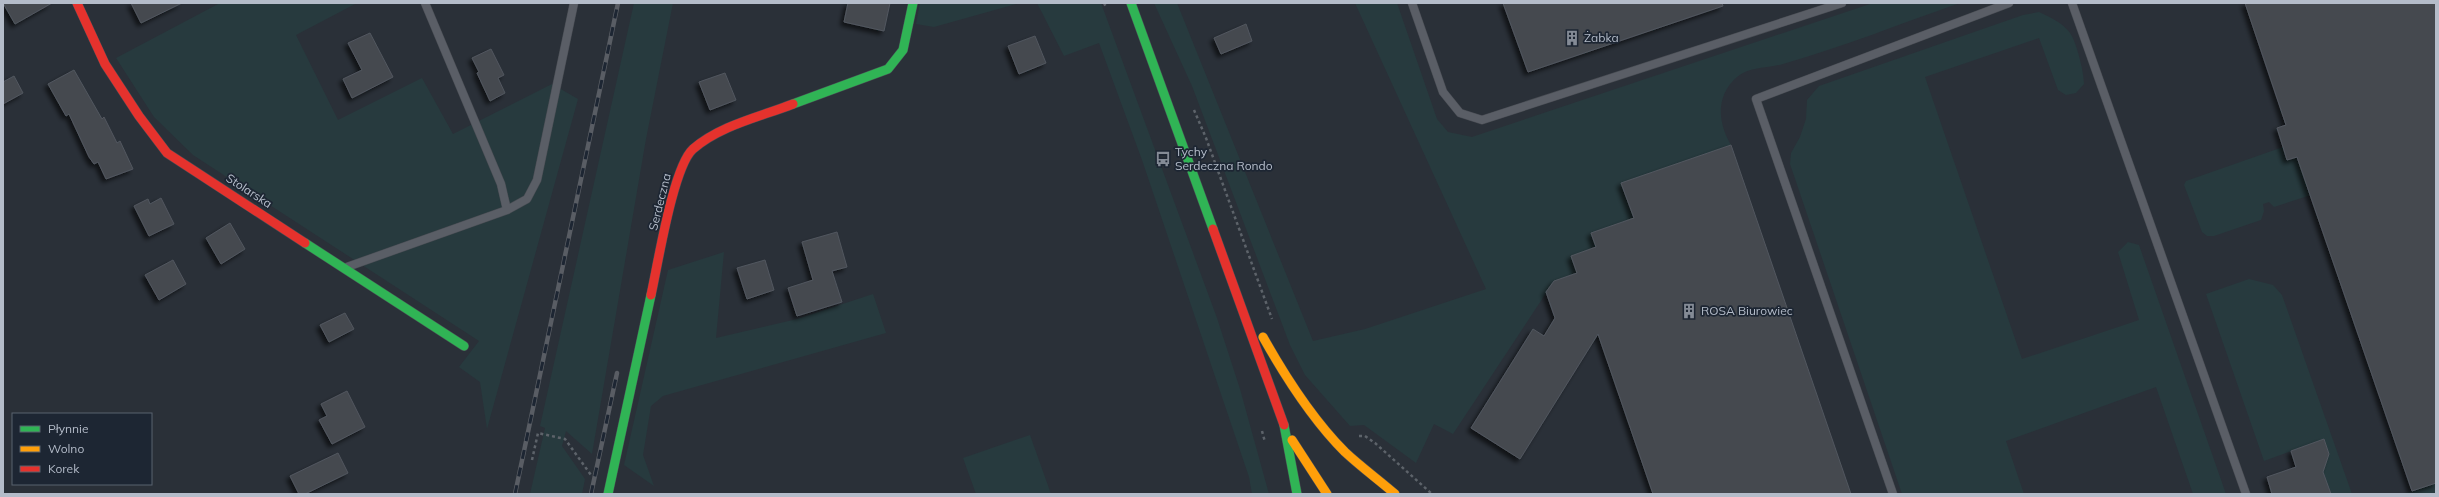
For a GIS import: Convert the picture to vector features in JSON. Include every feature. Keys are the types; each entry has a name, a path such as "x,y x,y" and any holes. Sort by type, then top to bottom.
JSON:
{"street":[{"name":"Stolarska","path":"77,3 105,64 139,116 167,153 464,346"},
{"name":"Serdeczna","path":"608,494 676,180 692,150 716,133 888,69 903,50 913,3"},
{"path":"1131,3 1286,431 1297,494"},
{"path":"1231,281 1284,375 1313,414 1345,452 1395,494"},
{"path":"1286,431 1327,494"}],"lane":[{"path":"425,3 501,184 507,210"},
{"path":"344,268 507,210 527,199 537,180 574,3"},
{"path":"1412,3 1443,92 1460,113 1482,120 1842,3"},
{"path":"1893,494 1756,99 2009,3"},
{"path":"2072,3 2246,494"}],"path":[{"path":"1104,3 1106,7"},
{"path":"1191,104 1206,138 1275,326"},
{"path":"532,460 538,433 565,439 593,477"},
{"path":"1353,440 1358,436 1365,436 1432,494"}],"green space":[{"path":"220,3 357,3 296,35 338,120 422,78 453,134 552,84 578,99 487,429 480,382 459,367 479,341 193,155 154,117 116,58"},
{"path":"634,3 673,3 646,139 592,454 566,431 562,446 585,479 582,494 530,494 545,428 540,426"},
{"path":"920,3 1020,3 934,27 916,24"},
{"path":"1037,3 1101,3 1217,318 1240,389 1269,494 1252,494 1249,477 1142,160 1099,43 1064,56"},
{"path":"1154,3 1177,3 1313,341 1365,329 1486,289 1355,3 1397,3 1437,119 1448,132 1472,137 1873,3 1960,3 1828,50 1783,64 1747,71 1737,77 1730,84 1725,93 1721,110 1723,128 1731,145 1622,183 1634,218 1591,233 1596,247 1577,273 1554,281 1453,434 1434,424 1416,463 1364,425 1350,426 1305,375 1290,345 1192,86"},
{"path":"2039,12 2060,23 2067,29 2073,38 2080,58 2084,84 2076,93 2066,95 2058,90 2039,38 1925,77 2022,359 2139,320 2118,252 2128,242 2139,245 2226,494 2193,494 2156,387 2006,441 2024,494 1902,494 1790,164 1791,153 1800,137 1806,119 1807,100 1819,86 2023,15"},
{"path":"2283,147 2287,160 2297,157 2311,195 2274,207 2269,202 2263,204 2264,211 2261,220 2214,236 2207,236 2202,232 2184,185 2186,181"},
{"path":"724,252 716,338 797,319 873,294 886,333 663,396 651,406 643,455 654,486 624,465 668,270"},
{"path":"2249,279 2273,285 2282,295 2352,494 2331,494 2323,472 2329,454 2324,439 2264,461 2206,294"},
{"path":"1030,435 1051,494 976,494 963,458"},
{"path":"2436,483 2436,494 2403,494"}],"building":[{"path":"3,3 52,3 15,24"},
{"path":"131,3 182,3 141,23"},
{"path":"848,3 890,3 884,31 844,22"},
{"name":"Żabka","path":"1503,3 1722,3 1723,6 1528,72"},
{"path":"2245,3 2436,3 2436,483 2412,491 2297,157 2287,160 2277,128 2286,125"},
{"path":"1246,24 1252,41 1221,54 1214,38"},
{"path":"370,33 393,77 352,98 343,79 362,70 348,43"},
{"path":"1035,36 1046,63 1019,74 1008,46"},
{"path":"491,49 504,75 498,78 505,93 490,101 472,58"},
{"path":"74,70 102,119 104,117 117,143 120,141 133,169 106,179 98,162 94,164 89,157 69,114 66,116 48,84"},
{"path":"725,73 736,100 710,110 699,82"},
{"path":"14,76 23,93 3,104 3,82"},
{"name":"ROSA Biurowiec","path":"1731,145 1851,494 1653,494 1598,334 1520,459 1471,428 1533,329 1544,336 1555,318 1546,292 1554,281 1577,273 1571,256 1596,247 1591,233 1634,218 1621,183"},
{"path":"161,198 174,224 149,236 134,206 148,199 150,204"},
{"path":"230,223 245,249 221,264 206,238"},
{"path":"837,232 847,267 832,271 842,302 797,316 788,288 813,280 802,242"},
{"path":"173,260 186,284 159,300 145,275"},
{"path":"765,260 774,290 747,299 737,268"},
{"path":"345,313 354,329 329,342 320,325"},
{"path":"347,391 365,427 332,444 319,420 327,416 321,404"},
{"path":"2324,439 2329,454 2323,472 2331,494 2272,494 2267,477 2296,467 2291,451"},
{"path":"338,453 348,473 305,494 299,494 290,476"}],"railway":[{"path":"515,494 618,3"},
{"path":"591,494 617,373"}],"traffic: fast":[{"path":"793,104 888,69 903,50 913,3"},
{"path":"1131,3 1213,229"},
{"path":"305,243 464,346"},
{"path":"608,494 651,295"},
{"path":"1284,425 1297,494"}],"traffic: slow":[{"path":"1263,337 1290,383 1322,426 1345,452 1395,494"},
{"path":"1292,440 1327,494"}],"traffic: jam":[{"path":"77,3 105,64 139,116 167,153 305,243"},
{"path":"651,295 673,195 679,175 686,159 693,149 716,134 741,122 793,104"},
{"path":"1213,229 1284,425"}],"place":[{"name":"Żabka","path":"1572,38"},
{"name":"Tychy Serdeczna Rondo","path":"1163,159"},
{"name":"ROSA Biurowiec","path":"1689,311"}]}
